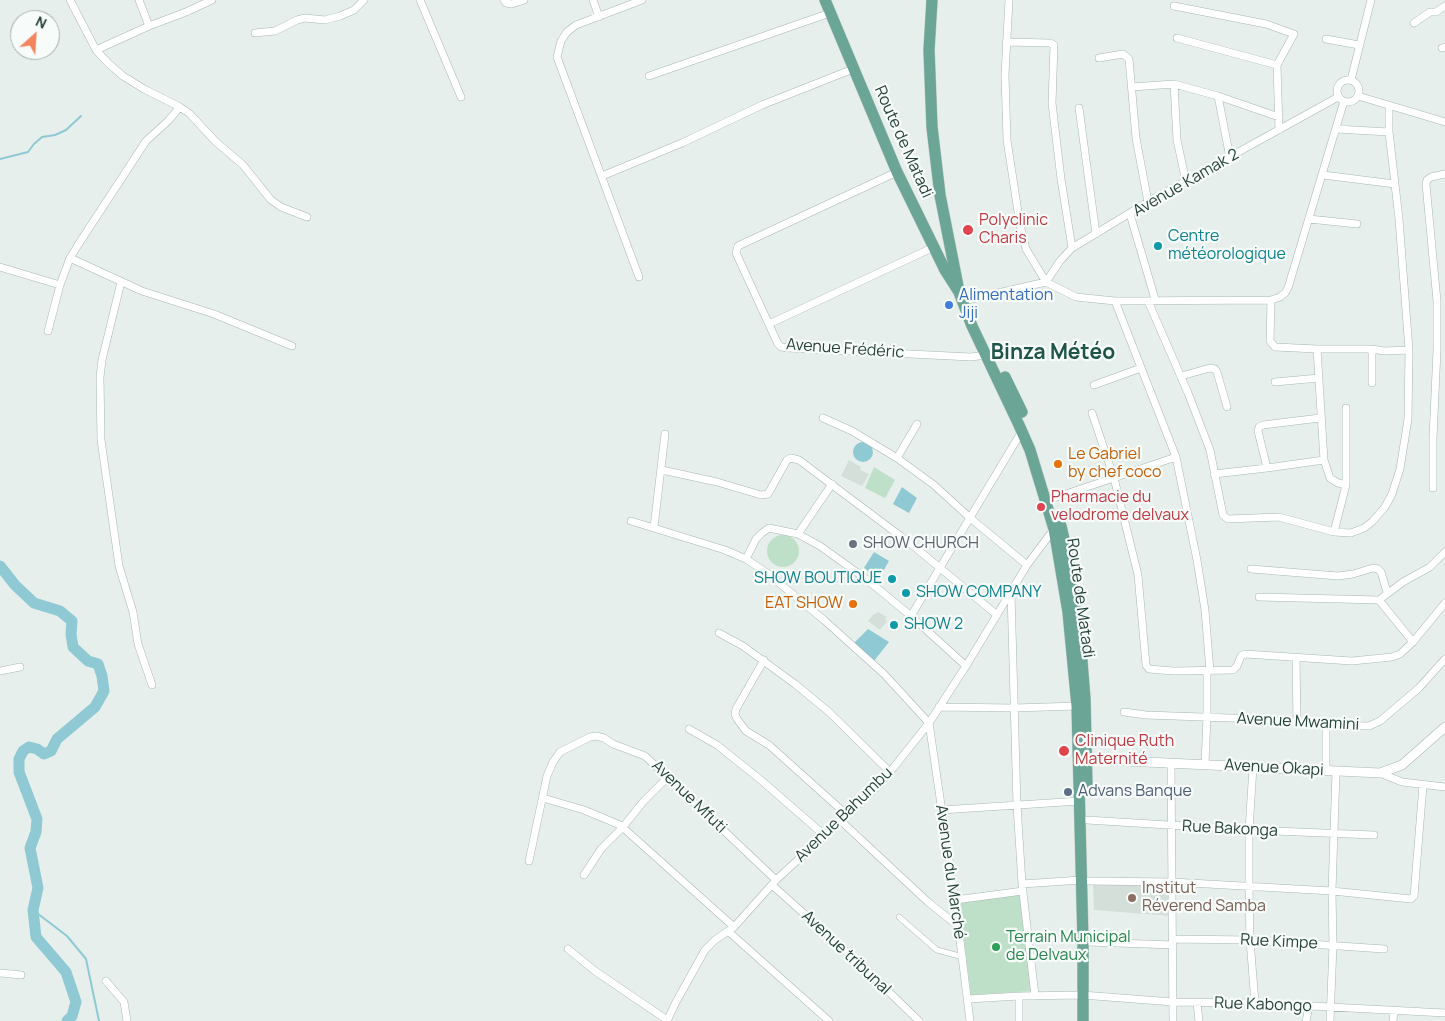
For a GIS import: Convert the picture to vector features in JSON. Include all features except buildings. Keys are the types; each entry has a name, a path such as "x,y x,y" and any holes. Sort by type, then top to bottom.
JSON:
{"main road":[{"name":"Route de Matadi","path":"825,0 897,172 928,236 1013,392 1022,431 1057,526"},
{"path":"932,0 929,50 932,127 940,195 962,300"},
{"path":"928,236 947,232"},
{"name":"Route de Matadi","path":"962,300 986,355 1040,456 1054,498 1062,570 1085,699 1080,801 1086,926 1085,996 1089,1021"},
{"name":"Route de Matadi","path":"1074,629 1077,706 1087,820 1084,881"},
{"name":"Route de Matadi","path":"1083,1021 1089,942 1086,926"}],"street":[{"path":"70,0 96,50 109,64 123,76 152,94 180,106 215,141 243,165 271,200 281,207 307,217"},
{"path":"139,0 149,26"},
{"path":"96,50 212,0"},
{"path":"255,33 275,31 305,18 318,21 340,16 354,10 364,0"},
{"path":"420,0 461,97"},
{"path":"504,0 506,3 512,4 524,0"},
{"path":"592,0 599,17"},
{"path":"639,277 557,57 561,41 576,25 642,0"},
{"path":"1009,0 1005,75 1007,140 1020,225 1026,249 1046,282 1076,297 1116,301 1271,300 1285,293 1336,129 1341,99 1336,90 1344,80 1351,80 1357,84 1359,92 1353,101 1341,99"},
{"path":"1351,80 1371,0"},
{"path":"1174,6 1266,24 1294,34 1277,65 1279,130"},
{"path":"1414,23 1430,12 1436,12 1445,6"},
{"path":"649,76 830,13"},
{"path":"1177,38 1277,65"},
{"path":"1326,39 1359,45"},
{"path":"1006,42 1050,43 1054,45 1052,103 1072,248"},
{"path":"1099,58 1123,54 1129,59 1136,138 1148,202"},
{"path":"602,176 682,143 762,105 853,69"},
{"path":"1132,87 1174,84 1218,96 1278,117"},
{"path":"1174,84 1177,140 1186,182"},
{"path":"1218,96 1230,158"},
{"path":"1358,96 1445,122"},
{"name":"Avenue Kamak 2","path":"1046,282 1060,260 1072,248 1148,202 1279,130 1341,99"},
{"path":"48,331 60,285 70,258 146,141 164,126 180,106"},
{"path":"1130,214 1152,300 1210,450 1223,514 1228,519 1279,517 1334,532 1351,534 1364,528 1385,507 1392,494 1400,468 1408,419 1409,350 1396,184 1389,132 1389,106"},
{"path":"1080,108 1096,234"},
{"path":"1336,129 1389,132"},
{"name":"Avenue Frédéric","path":"897,172 738,246 736,253 778,344 781,347 971,357 986,355"},
{"path":"1434,488 1433,438 1437,301 1426,184 1427,180 1431,177 1445,174"},
{"path":"1323,175 1396,184"},
{"path":"1309,219 1357,224"},
{"path":"769,324 934,247"},
{"path":"70,258 142,291 214,314 292,346"},
{"path":"0,267 60,285"},
{"path":"120,282 102,360 100,378 101,440 110,514 119,566 133,612 138,644 152,685"},
{"path":"962,300 1046,282"},
{"path":"1271,300 1270,341 1275,347 1372,349 1384,351 1409,350"},
{"path":"1116,301 1176,457 1197,560 1204,602 1208,671 1205,764"},
{"path":"1437,330 1445,331"},
{"path":"1318,349 1320,418 1324,460 1330,478 1346,485"},
{"path":"1372,349 1372,383"},
{"path":"1094,386 1141,368"},
{"path":"1181,376 1210,368 1215,369 1227,407"},
{"path":"1276,382 1318,378"},
{"path":"1334,532 1346,485 1346,408"},
{"path":"1092,413 1114,478 1138,575 1146,665 1149,669 1208,671 1236,668 1241,656 1245,654 1296,659 1352,661 1392,658 1400,654 1413,642 1445,602"},
{"path":"823,418 852,431 897,458 934,485 1027,565"},
{"path":"1267,468 1258,431 1259,427 1320,418"},
{"path":"897,458 917,424"},
{"path":"911,616 1022,431"},
{"path":"654,527 665,434"},
{"path":"1054,498 1176,457"},
{"path":"662,470 717,482 761,495 768,494 788,460 796,458 941,568 997,615"},
{"path":"1214,474 1324,460"},
{"path":"798,534 832,484"},
{"path":"631,521 725,550 746,559 767,573 824,620 884,674 929,723"},
{"name":"Avenue Bahumbu","path":"667,1021 705,950 715,940 732,930 774,883 878,786 929,723 1027,565 1057,526"},
{"path":"746,559 756,539 770,528 798,534 844,562 911,616 966,666"},
{"path":"1259,597 1379,600 1387,592 1430,567 1445,552"},
{"path":"1250,570 1338,576 1373,568 1381,572 1387,592"},
{"path":"1011,592 1017,805 1023,887 1035,996"},
{"path":"1379,600 1413,642"},
{"path":"720,633 764,660 829,712 890,772"},
{"path":"1296,659 1297,722"},
{"name":"Avenue Mwamini","path":"1124,712 1369,726 1375,725 1419,688 1445,659"},
{"path":"764,660 736,709 737,719 746,732 769,745 847,814"},
{"path":"0,671 20,667"},
{"path":"939,707 1014,708 1077,706"},
{"name":"Avenue du Marché","path":"929,723 955,900 970,1021"},
{"path":"1326,725 1326,771"},
{"path":"689,730 717,745 824,835"},
{"name":"Avenue Okapi","path":"1083,759 1380,773 1402,765 1444,730"},
{"name":"Avenue Mfuti","path":"544,798 547,776 560,752 590,737 604,738 613,744 646,756 774,883"},
{"path":"1171,764 1173,1021"},
{"path":"1253,767 1249,830 1249,886 1250,940 1255,1003"},
{"path":"1330,1021 1332,1007 1332,891 1336,772"},
{"path":"1380,773 1402,782 1445,787"},
{"path":"584,875 601,849 668,777"},
{"path":"955,900 1023,887 1084,881 1172,882 1332,891 1413,898 1423,785"},
{"path":"529,861 544,798 584,810 623,827 829,1021"},
{"path":"941,810 1080,801"},
{"name":"Rue Bakonga","path":"1087,820 1249,830 1374,835"},
{"path":"841,821 928,902 958,926"},
{"name":"Avenue tribunal","path":"774,883 919,1021"},
{"path":"899,917 937,950 962,958"},
{"name":"Rue Kimpe","path":"1089,942 1250,940 1384,949"},
{"path":"568,949 595,971 667,1021"},
{"path":"0,973 21,975"},
{"path":"106,981 124,1002 127,1021"},
{"path":"1019,1021 1020,996"},
{"name":"Rue Kabongo","path":"968,999 1020,996 1085,996 1173,1002 1255,1003 1445,1013"},
{"path":"1197,1003 1199,1021"},
{"path":"1306,1021 1309,1007"},
{"path":"1393,1021 1394,1010"}],"shaded area":[{"path":"849,460 861,467 860,470 869,474 862,486 841,476"},
{"path":"878,612 887,617 885,619 887,621 880,630 868,621"},
{"name":"Institut Réverend Samba","path":"1093,883 1171,885 1171,916 1094,910"}],"green space":[{"path":"874,467 895,480 885,498 865,488"},
{"path":"783,535 794,540 799,551 794,562 783,567 772,562 767,551 772,540"},
{"name":"Terrain Municipal de Delvaux","path":"1021,894 1033,991 971,995 959,902"}],"water":[{"path":"863,442 870,445 873,452 870,459 863,462 856,459 853,452 856,445"},
{"path":"902,487 917,498 909,513 893,504"},
{"path":"874,552 889,561 879,578 864,568"},
{"path":"868,629 889,642 874,661 854,643"}],"waterway":[{"path":"0,159 28,152 42,137 55,135 66,130 81,116"},
{"path":"0,566 15,585 34,603 60,611 72,621 73,647 88,661 98,664 102,676 104,691 95,707 57,739 51,751 44,754 37,749 29,747 23,751 19,759 19,772 37,819 36,832 30,848 38,888 33,910 36,937 66,972 76,1002 72,1016 67,1021"},
{"path":"33,910 67,936 86,959 99,1021"}],"place":[{"name":"Polyclinic Charis","path":"968,230"},
{"name":"Centre météorologique","path":"1158,246"},
{"name":"Alimentation Jiji","path":"949,305"},
{"name":"Le Gabriel by chef coco","path":"1058,464"},
{"name":"Pharmacie du velodrome delvaux","path":"1041,507"},
{"name":"SHOW CHURCH","path":"853,544"},
{"name":"SHOW BOUTIQUE","path":"892,579"},
{"name":"SHOW COMPANY","path":"906,593"},
{"name":"EAT SHOW","path":"853,604"},
{"name":"SHOW 2","path":"894,625"},
{"name":"Clinique Ruth Maternité","path":"1064,751"},
{"name":"Advans Banque","path":"1068,792"},
{"name":"Institut Réverend Samba","path":"1132,898"},
{"name":"Terrain Municipal de Delvaux","path":"996,947"}],"district":[{"name":"Binza Météo","path":"1053,353"}]}
